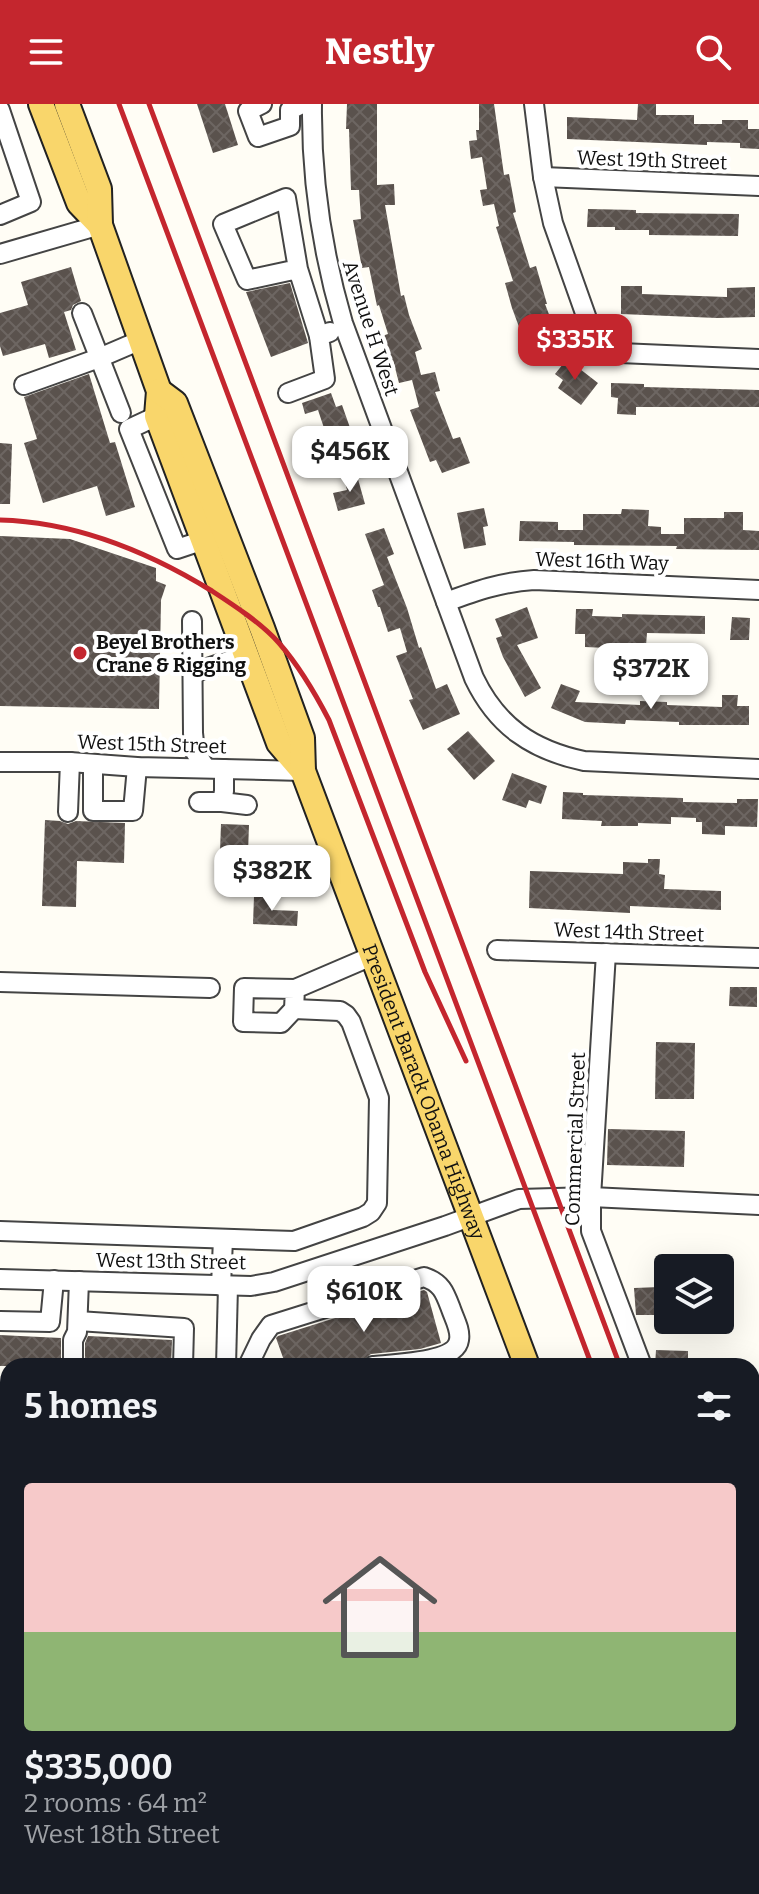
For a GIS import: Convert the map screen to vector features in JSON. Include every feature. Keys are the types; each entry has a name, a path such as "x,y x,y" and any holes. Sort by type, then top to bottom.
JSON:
{"main road":[{"name":"President Barack Obama Highway","path":"41,104 79,203 100,225"},
{"name":"President Barack Obama Highway","path":"67,104 99,189 100,225 159,391 157,416 279,743 303,771"},
{"name":"President Barack Obama Highway","path":"159,391 175,403 262,628 302,738 303,771 524,1358"}],"street":[{"path":"262,104 248,111 258,137 290,126 294,106"},
{"name":"Avenue H West","path":"312,104 314,183 320,230 344,327 479,688 491,706 511,728 541,748 562,756 584,761 759,769"},
{"path":"534,104 543,177 563,255 591,330 601,344 620,353 759,359"},
{"path":"0,110 31,202 0,215"},
{"name":"West 19th Street","path":"543,177 759,186"},
{"path":"288,393 325,379 319,336 298,269 286,198 223,224 247,280 298,269"},
{"path":"0,254 100,225"},
{"path":"82,313 121,413"},
{"path":"319,336 344,327"},
{"path":"24,385 141,340"},
{"name":"West 16th Way","path":"446,602 488,586 534,580 759,590"},
{"path":"192,621 195,752 215,769 224,791 222,802"},
{"path":"193,673 246,655"},
{"name":"West 15th Street","path":"0,762 303,771"},
{"path":"68,812 70,762"},
{"path":"93,764 93,811 133,811 137,767"},
{"path":"199,802 247,805"},
{"name":"West 14th Street","path":"497,950 759,958"},
{"name":"Commercial Street","path":"606,953 591,1231 639,1358"},
{"path":"295,989 294,1009 281,1023 243,1022 244,988 295,989 372,956"},
{"path":"0,982 210,988"},
{"path":"0,1231 294,1241 371,1212 377,1203 379,1098 351,1022 340,1011 294,1009"},
{"name":"West 13th Street","path":"0,1279 251,1286 274,1282 519,1199 591,1197 759,1205"},
{"path":"223,1239 226,1358"},
{"path":"252,1358 271,1325 424,1277 436,1281 445,1293 459,1334 456,1349 433,1358"},
{"path":"0,1321 50,1322 54,1280"},
{"path":"73,1358 79,1281"},
{"path":"78,1321 184,1328 183,1358"}],"building":[{"path":"197,104 225,104 238,145 213,153"},
{"path":"347,104 377,104 377,185 394,184 395,205 385,205 401,296 404,295 422,349 415,352 421,375 435,372 440,391 435,392 453,439 460,437 470,463 442,473 436,460 430,462 410,410 419,407 412,380 399,383 382,336 388,334 377,306 369,267 362,268 353,220 361,219 359,190 351,190"},
{"path":"479,104 494,104 504,175 509,174 516,212 513,213 530,268 536,266 545,304 562,348 543,355 540,346 528,351 512,308 505,283 513,281 496,227 499,226 494,204 483,206 480,190 487,189 482,157 471,159 469,141 477,140"},
{"path":"638,104 656,104 656,115 694,115 694,124 748,120 748,129 759,129 759,149 740,148 740,143 707,142 707,145 567,139 567,117 637,120"},
{"path":"588,209 636,210 636,213 739,214 738,236 649,235 649,230 587,227"},
{"path":"71,267 81,301 64,312 76,350 49,358 45,344 3,356 0,313 28,305 21,282"},
{"path":"290,283 308,343 271,357 246,292"},
{"path":"621,286 642,286 642,294 727,297 727,288 755,287 755,317 621,314"},
{"path":"567,359 598,383 581,405 558,388 563,380 555,374"},
{"path":"89,374 110,443 115,442 135,507 106,516 97,486 43,503 24,443 37,439 24,397"},
{"path":"611,383 644,384 644,387 759,390 759,407 636,407 636,415 617,414 618,398 611,397"},
{"path":"331,393 336,407 342,405 354,439 345,441 351,466 325,471 319,439 327,437 318,410 305,414 302,403"},
{"path":"0,443 12,444 10,504 0,504"},
{"path":"356,472 365,504 338,511 333,493 347,490 343,475"},
{"path":"484,508 488,526 483,527 486,545 464,549 457,513"},
{"path":"622,509 649,510 648,526 661,527 661,534 684,534 684,518 724,518 724,512 743,512 743,530 759,531 759,550 519,541 520,521 558,522 558,530 583,530 583,514 621,514"},
{"path":"384,528 394,554 387,557 419,648 436,689 447,684 460,714 423,730 409,700 413,699 396,656 407,652 400,628 388,632 372,590 384,585 365,534"},
{"name":"Beyel Brothers Crane & Rigging","path":"0,536 70,539 156,568 156,581 166,585 161,600 159,709 0,706"},
{"path":"527,607 538,638 517,645 541,688 525,697 503,657 496,638 502,636 495,619"},
{"path":"576,609 593,609 592,616 705,616 705,634 647,633 646,646 585,647 585,634 575,634"},
{"path":"732,617 750,618 749,640 730,640"},
{"path":"561,684 580,691 575,702 640,705 640,701 722,707 722,695 738,695 737,706 749,706 749,725 679,725 679,722 626,720 625,724 585,722 551,708"},
{"path":"468,731 495,761 474,780 447,749"},
{"path":"512,773 547,786 541,804 529,800 526,808 502,800"},
{"path":"563,792 683,798 683,802 737,803 737,799 758,799 757,827 725,826 725,835 702,834 702,822 696,822 696,818 671,817 671,824 638,823 638,826 601,826 602,821 562,819"},
{"path":"45,820 68,824 76,821 125,823 124,863 77,861 76,907 42,906"},
{"path":"221,824 249,825 247,880 219,879"},
{"path":"648,859 660,859 659,874 665,875 664,889 721,891 721,910 630,906 630,913 529,908 530,871 623,874 623,862 648,863"},
{"path":"254,896 274,897 273,910 298,911 297,926 253,924"},
{"path":"730,987 757,987 757,1007 729,1006"},
{"path":"656,1042 695,1043 694,1099 655,1099"},
{"path":"608,1129 685,1131 684,1167 607,1165"},
{"path":"654,1287 654,1315 636,1315 634,1288"},
{"path":"424,1290 441,1343 420,1349 371,1354 366,1358 283,1358 276,1338"},
{"path":"0,1335 61,1338 61,1358 0,1358"},
{"path":"88,1336 172,1340 171,1358 85,1358"},
{"path":"656,1350 688,1351 688,1358 656,1358"}],"railway":[{"path":"119,104 589,1358"},
{"path":"149,104 617,1358"},
{"path":"0,520 56,526 137,551 212,591 256,622 279,643 307,680 329,720 425,972 466,1061"}],"place":[{"name":"Beyel Brothers Crane & Rigging","path":"80,653"}]}
